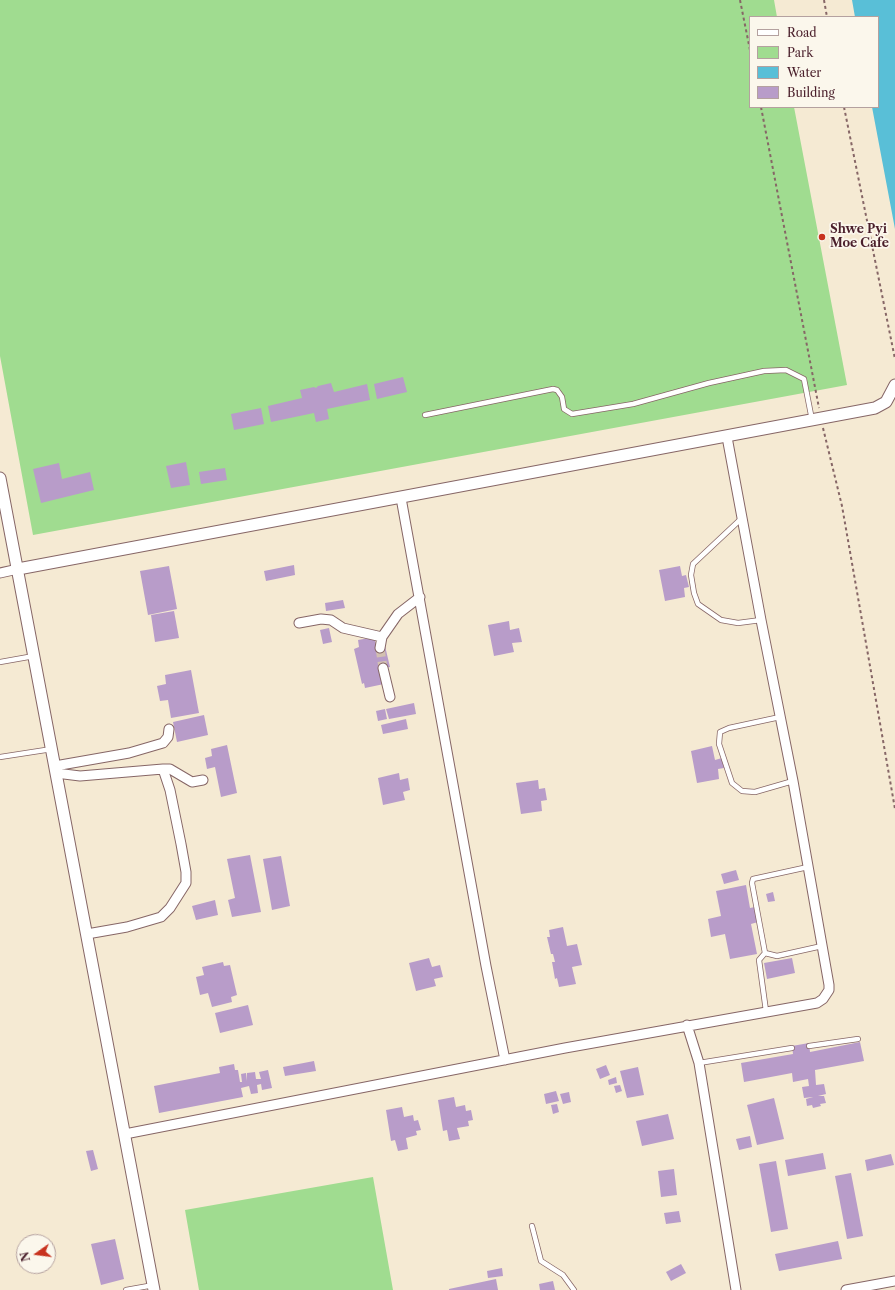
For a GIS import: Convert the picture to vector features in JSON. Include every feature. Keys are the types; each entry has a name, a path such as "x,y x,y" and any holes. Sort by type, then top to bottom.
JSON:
{"street":[{"path":"0,573 727,437 881,406 890,397 895,385"},
{"path":"125,1134 687,1025 817,1003 823,999 829,990 829,985 793,781 727,437"},
{"path":"0,478 2,496 18,569 154,1288"},
{"path":"402,498 486,966 505,1060"},
{"path":"380,648 382,637 398,614 420,597"},
{"path":"299,623 320,619 332,620 343,628 382,637"},
{"path":"384,668 390,697"},
{"path":"56,769 163,743 168,738 169,729"},
{"path":"56,769 80,776 163,769 170,770 192,782 202,780"},
{"path":"87,934 127,927 161,917 170,908 186,883 186,872 181,844 170,790 163,769"},
{"path":"687,1025 699,1063 736,1288"},
{"path":"846,1290 895,1281"}],"lane":[{"path":"425,415 553,389 557,390 562,397 564,409 572,414 633,404 710,383 764,371 786,370 804,379 817,419"},
{"path":"742,518 693,564 691,575 694,593 698,604 721,620 738,623 761,620"},
{"path":"0,662 34,656"},
{"path":"781,717 729,728 720,732 718,744 732,783 742,791 755,792 793,781"},
{"path":"0,757 52,749"},
{"path":"766,953 752,883 754,879 808,867"},
{"path":"766,953 777,956 822,946"},
{"path":"766,953 759,960 766,1011"},
{"path":"809,1046 858,1039"},
{"path":"699,1063 792,1048"},
{"path":"532,1226 541,1261 562,1275 574,1290"},
{"path":"126,1290 154,1288"}],"path":[{"path":"740,0 749,45"},
{"path":"824,0 827,16"},
{"path":"761,108 817,419 842,506 895,809"},
{"path":"844,108 895,359"}],"green space":[{"path":"0,0 774,0 777,16 749,16 749,108 794,108 847,385 33,535 0,356"},
{"path":"373,1177 393,1290 199,1290 185,1210"}],"water":[{"path":"852,0 895,0 895,229 872,108 879,108 879,16 855,16"}],"building":[{"path":"403,377 407,392 377,399 374,384"},
{"path":"331,383 334,392 367,384 370,400 327,409 329,419 316,422 314,413 271,422 268,406 302,398 300,390 314,387 316,388 318,386"},
{"path":"261,408 264,424 234,430 231,414"},
{"path":"186,462 190,485 171,488 166,466"},
{"path":"59,463 62,479 90,472 94,490 41,503 33,469"},
{"path":"225,468 227,480 201,484 199,472"},
{"path":"294,565 295,575 266,581 264,571"},
{"path":"169,566 177,609 148,615 140,571"},
{"path":"680,566 682,576 686,575 689,587 684,588 685,597 665,601 659,570"},
{"path":"343,600 345,608 326,611 325,603"},
{"path":"174,611 179,638 155,642 151,615"},
{"path":"509,621 510,630 519,628 522,642 512,643 514,652 494,656 488,625"},
{"path":"329,628 332,642 323,644 320,630"},
{"path":"374,637 377,649 385,646 390,667 380,669 384,684 365,688 364,683 362,684 354,649 359,647 358,640"},
{"path":"191,670 199,713 171,718 168,700 160,701 157,686 166,684 165,675"},
{"path":"414,703 416,714 389,719 386,709"},
{"path":"385,709 387,719 378,721 376,711"},
{"path":"204,715 208,735 177,742 173,722"},
{"path":"406,719 408,729 383,734 381,725"},
{"path":"227,745 237,793 221,797 215,767 207,769 205,758 212,756 211,749"},
{"path":"712,746 715,760 722,758 724,768 718,769 719,779 697,783 691,751"},
{"path":"399,773 400,780 408,778 410,790 403,792 405,800 383,805 378,778"},
{"path":"538,780 539,789 545,788 547,800 541,801 542,811 521,814 516,783"},
{"path":"250,855 261,912 232,917 228,900 235,898 227,859"},
{"path":"281,856 290,906 272,910 263,859"},
{"path":"736,870 739,880 724,884 721,874"},
{"path":"746,885 750,908 755,907 758,922 751,924 757,954 730,959 725,934 711,937 708,919 721,916 716,891"},
{"path":"773,892 775,901 768,902 766,894"},
{"path":"215,900 218,915 196,920 192,906"},
{"path":"563,927 567,946 577,944 582,965 572,967 576,984 559,987 557,978 555,979 552,962 555,962 553,954 551,954 547,937 550,937 549,930"},
{"path":"429,958 432,967 440,965 443,977 434,979 436,986 416,991 409,963"},
{"path":"792,958 795,973 767,979 764,963"},
{"path":"223,962 224,966 230,965 237,995 231,997 232,1002 212,1007 208,993 200,995 196,977 204,975 202,967"},
{"path":"248,1005 253,1025 220,1033 215,1013"},
{"path":"860,1042 864,1061 815,1070 816,1085 824,1084 826,1094 818,1096 824,1096 826,1103 820,1104 821,1106 813,1108 812,1105 807,1106 806,1099 813,1097 804,1098 802,1087 809,1086 808,1079 793,1082 792,1073 744,1082 741,1063 793,1054 792,1046 809,1043 810,1052"},
{"path":"314,1061 316,1071 285,1076 283,1067"},
{"path":"234,1064 235,1070 238,1070 240,1082 242,1082 241,1074 246,1073 247,1081 247,1073 255,1072 256,1079 261,1079 259,1072 268,1070 272,1088 262,1090 261,1084 257,1085 258,1093 251,1094 249,1086 241,1088 243,1097 159,1113 154,1086 220,1073 219,1067"},
{"path":"606,1065 610,1075 600,1079 596,1069"},
{"path":"638,1067 644,1095 627,1098 620,1071"},
{"path":"616,1077 617,1083 609,1085 608,1080"},
{"path":"620,1085 622,1091 616,1093 614,1086"},
{"path":"556,1091 559,1101 546,1104 544,1094"},
{"path":"569,1092 571,1102 563,1104 560,1094"},
{"path":"454,1097 456,1107 465,1105 466,1111 471,1110 473,1120 468,1121 469,1126 457,1128 460,1139 449,1141 447,1130 443,1131 438,1100"},
{"path":"774,1098 784,1139 757,1145 747,1105"},
{"path":"557,1104 559,1112 553,1114 551,1105"},
{"path":"402,1107 404,1117 413,1115 414,1121 418,1120 421,1130 416,1131 417,1135 406,1138 408,1149 398,1151 395,1140 391,1141 386,1110"},
{"path":"668,1114 674,1139 642,1146 636,1121"},
{"path":"750,1136 752,1147 739,1150 736,1139"},
{"path":"93,1150 98,1169 91,1171 86,1151"},
{"path":"823,1153 826,1169 788,1176 785,1160"},
{"path":"891,1154 894,1165 867,1171 865,1160"},
{"path":"776,1161 788,1229 771,1232 759,1164"},
{"path":"674,1169 677,1195 661,1197 658,1171"},
{"path":"851,1173 863,1236 847,1239 835,1176"},
{"path":"679,1211 681,1222 666,1224 664,1213"},
{"path":"115,1239 124,1279 101,1285 91,1244"},
{"path":"838,1241 842,1259 779,1271 775,1254"},
{"path":"681,1264 686,1273 671,1281 666,1272"},
{"path":"502,1268 503,1276 488,1278 487,1271"},
{"path":"496,1279 498,1290 449,1290 449,1289"},
{"path":"553,1281 555,1290 540,1290 539,1284"}],"tunnel":[{"path":"380,648 383,668"}],"place":[{"name":"Shwe Pyi Moe Cafe","path":"822,237"}]}
